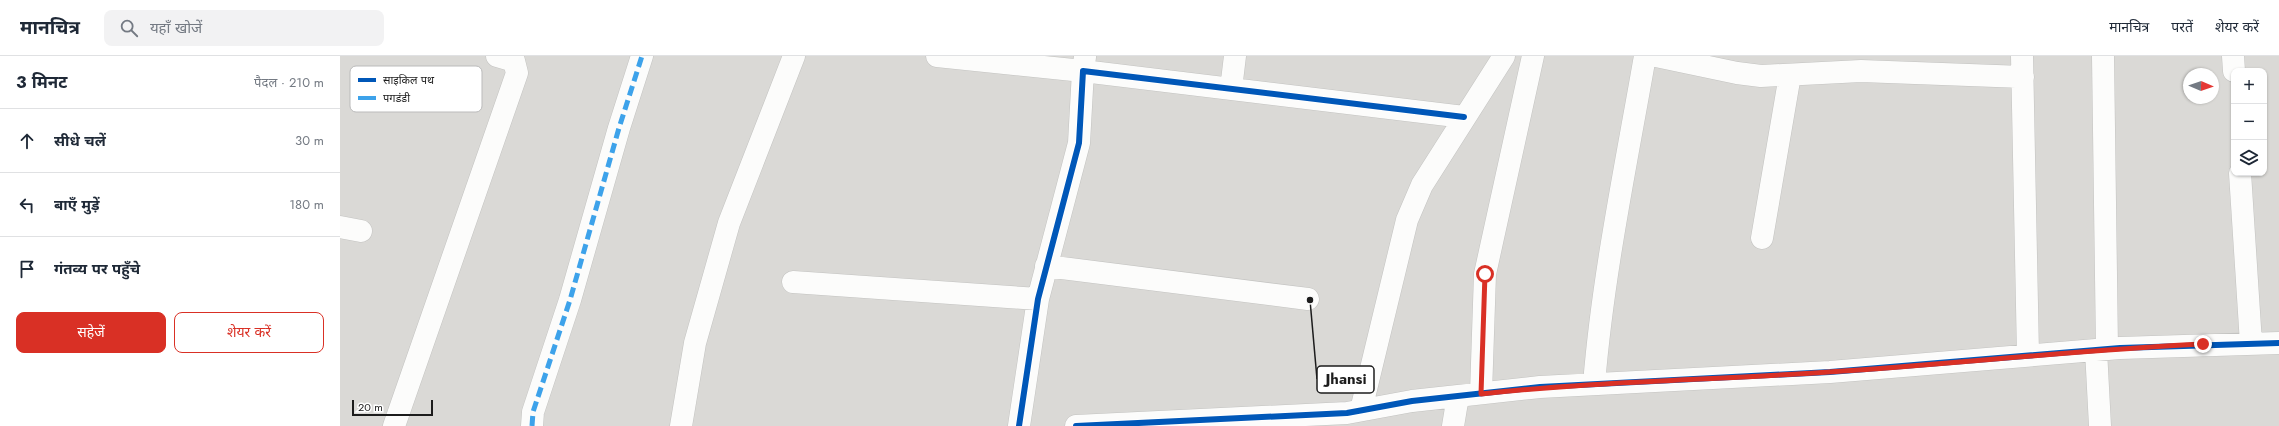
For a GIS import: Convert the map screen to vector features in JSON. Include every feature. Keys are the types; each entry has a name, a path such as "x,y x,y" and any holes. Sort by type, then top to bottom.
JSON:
{"street":[{"path":"394,426 517,73 514,61 497,56"},
{"path":"532,426 533,412 570,300 619,128 642,56"},
{"path":"681,426 695,343 729,223 794,56"},
{"path":"937,56 1084,64 1231,89 1464,117"},
{"path":"1231,89 1235,56"},
{"path":"1361,410 1407,220 1422,185 1504,56"},
{"path":"1481,394 1485,274 1534,56"},
{"path":"1594,384 1599,317 1604,282 1645,56"},
{"path":"1656,56 1737,73 1761,76 2023,66 2028,355"},
{"path":"2100,426 2102,349 2103,56"},
{"path":"2233,56 2234,68"},
{"path":"1019,426 1038,298 1079,143 1084,64"},
{"path":"1762,238 1790,75"},
{"path":"2240,176 2251,342"},
{"path":"1046,266 1308,299"},
{"path":"793,282 1038,298"},
{"path":"1076,426 1347,413 1412,401 1594,384 1830,372 2102,349 2251,342 2279,343"},
{"path":"1453,426 1458,396"}],"shaded area":[{"path":"340,56 2279,56 2279,426 340,426"}],"marked path":[{"path":"532,426 533,412 570,300 619,128 642,56"}],"cycle path":[{"path":"1019,426 1038,299 1079,143 1083,71 1464,117"},
{"path":"1076,426 1347,413 1412,401 1540,387 1830,372 2120,348 2279,343"}],"place":[{"name":"Jhansi","path":"1310,300"}],"route":[{"path":"1485,274 1481,394 1540,387 1830,372 2120,348 2203,344"}]}
